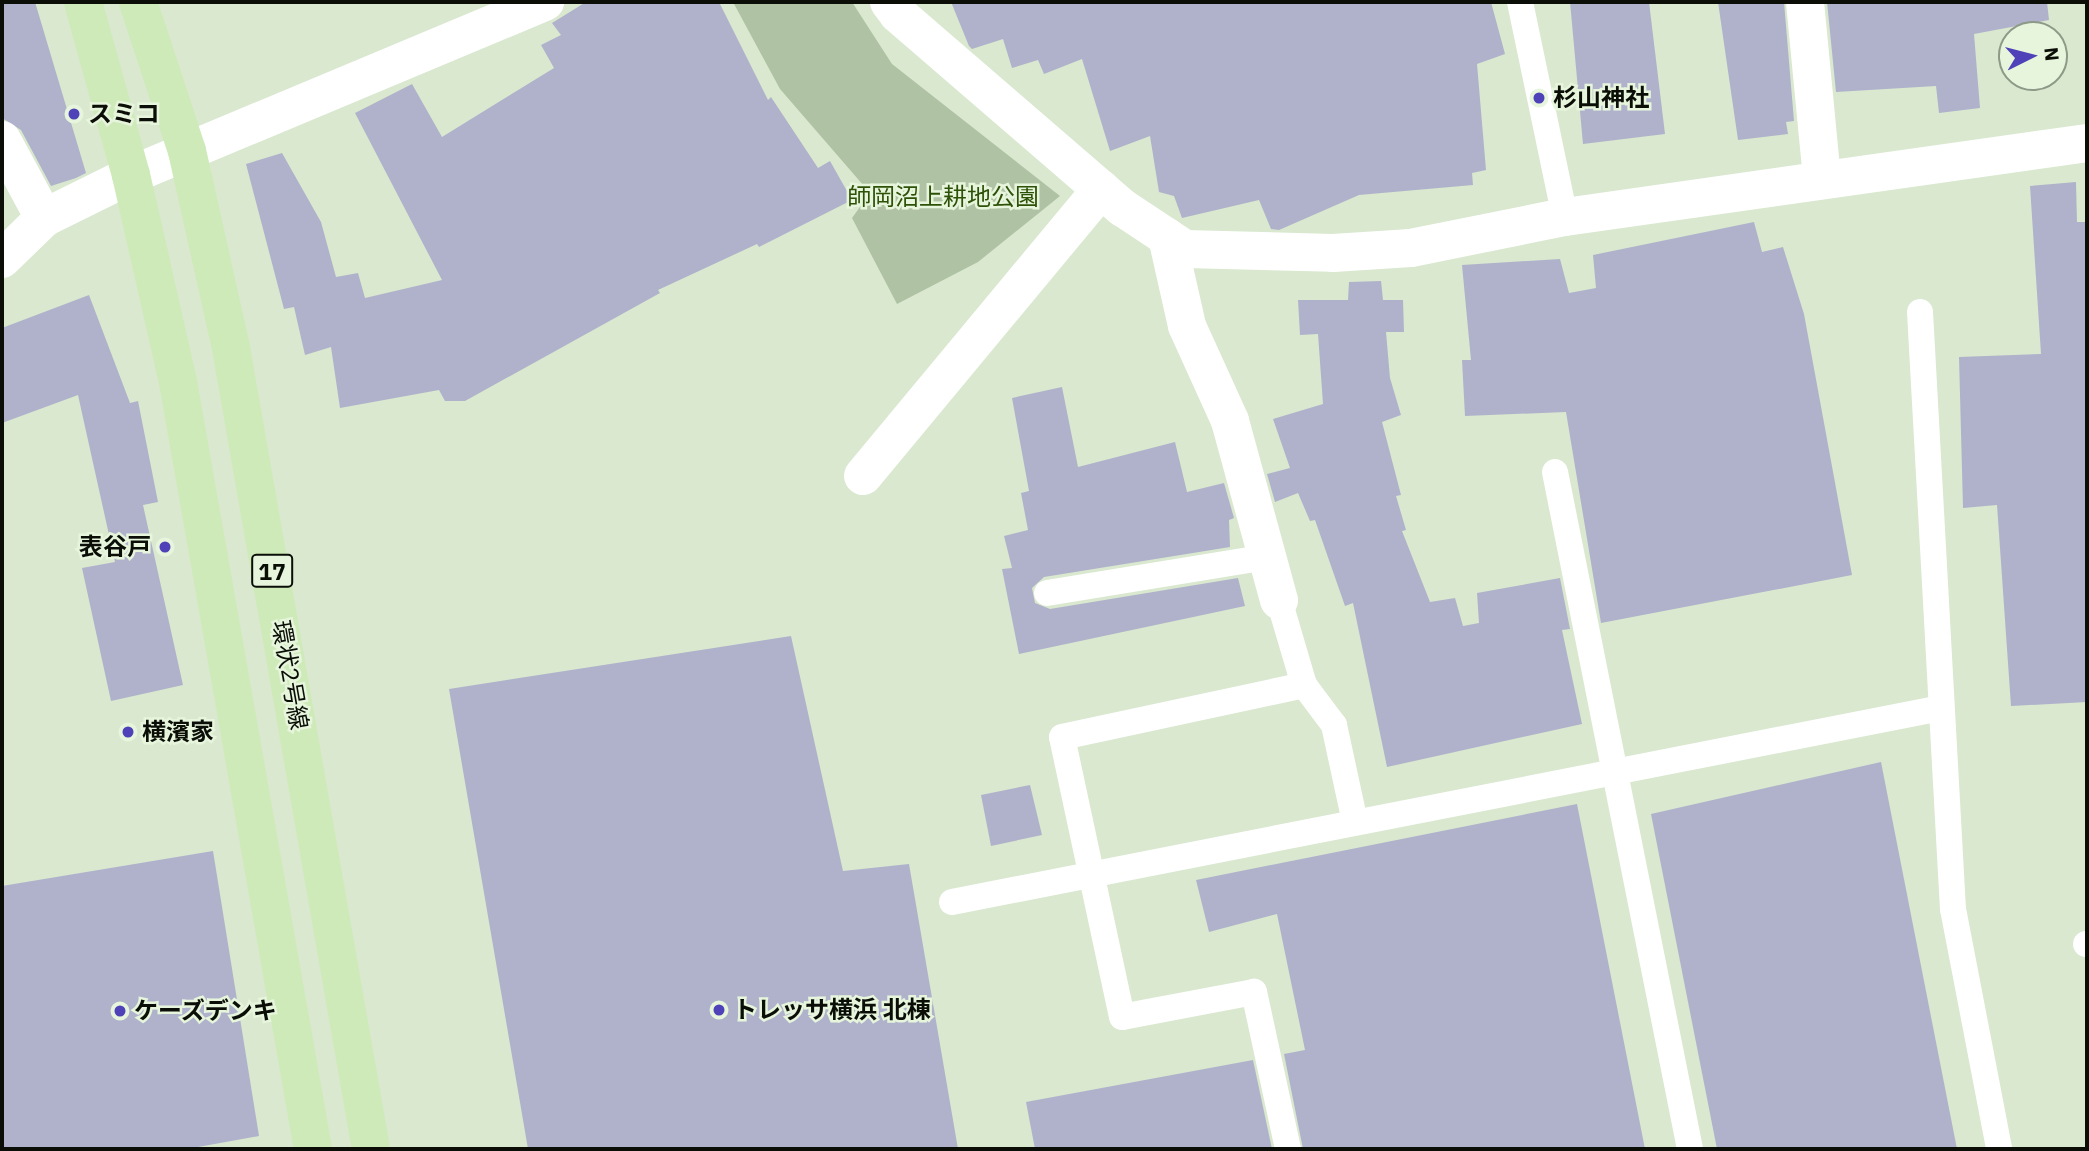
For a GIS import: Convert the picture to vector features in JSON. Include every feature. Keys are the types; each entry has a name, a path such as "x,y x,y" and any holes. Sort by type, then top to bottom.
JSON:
{"main road":[{"name":"17","path":"83,2 131,175 178,382 218,595 313,1149"},
{"name":"環状2号線","path":"138,2 187,151 263,514 371,1149"}],"street":[{"path":"2,259 44,218 131,175 545,2"},
{"path":"889,2 898,14 1101,189 1185,249 1333,253 1411,248 1565,217 2087,143"},
{"path":"1805,2 1822,180"},
{"path":"2,140 44,218"},
{"path":"863,476 1101,189"},
{"path":"1167,237 1188,326 1230,421 1279,600"}],"lane":[{"path":"1520,2 1565,217"},
{"path":"1920,312 1953,909 1999,1149"},
{"path":"1556,472 1690,1149"},
{"path":"1047,593 1266,557"},
{"path":"1279,600 1304,685 1334,725 1354,822"},
{"path":"1288,1149 1254,992 1122,1017 1062,737 1304,685"},
{"path":"952,902 1941,708"}],"green space":[{"name":"師岡沼上耕地公園","path":"733,2 852,2 892,64 1060,196 978,262 897,304 852,218 870,193 780,89"}],"building":[{"path":"2,2 35,2 86,173 76,178 51,186 21,130 2,118"},
{"path":"586,2 719,2 768,100 771,97 818,168 830,161 852,200 759,247 757,244 658,290 660,293 465,401 445,401 439,390 340,408 331,347 305,355 294,307 284,309 246,164 282,153 321,222 336,277 358,273 365,298 442,280 355,113 412,84 442,137 554,68 541,45 561,35 552,23"},
{"path":"951,2 1491,2 1505,54 1477,64 1486,170 1472,173 1473,185 1359,195 1279,230 1271,229 1259,200 1182,218 1174,196 1159,192 1150,136 1110,151 1082,59 1044,74 1038,60 1012,68 1003,39 972,49 969,46"},
{"path":"1570,2 1649,2 1665,134 1583,144"},
{"path":"1718,2 1784,2 1794,121 1786,122 1788,134 1738,140"},
{"path":"1827,2 2047,2 2049,20 1998,21 1998,30 1974,34 1980,108 1939,113 1936,86 1836,92"},
{"path":"2076,182 2077,222 2087,222 2087,702 2011,706 1997,505 1963,508 1959,357 2041,354 2030,186"},
{"path":"1754,222 1762,252 1783,247 1804,314 1852,575 1601,623 1566,412 1465,416 1462,360 1471,360 1462,265 1560,259 1569,293 1596,288 1593,255"},
{"path":"1381,281 1383,300 1403,300 1404,332 1386,332 1390,378 1401,415 1382,422 1401,495 1396,496 1406,530 1402,531 1430,602 1455,598 1463,626 1479,623 1477,593 1560,578 1570,629 1562,630 1582,724 1387,767 1353,603 1345,606 1315,520 1310,521 1298,493 1275,502 1267,474 1290,468 1273,419 1323,404 1318,334 1300,335 1298,300 1348,300 1349,282"},
{"path":"89,295 130,403 138,401 158,502 143,505 183,685 111,701 82,568 115,562 78,395 2,423 2,328"},
{"path":"1062,387 1078,467 1175,442 1187,492 1224,483 1234,518 1229,520 1230,547 1044,577 1032,588 1035,603 1050,609 1238,578 1245,606 1019,654 1002,569 1012,568 1004,536 1028,530 1021,493 1029,491 1012,398"},
{"name":"トレッサ横浜 北棟","path":"791,636 843,871 909,864 958,1149 528,1149 449,689"},
{"path":"1881,762 1957,1149 1717,1149 1651,814"},
{"path":"1030,785 1042,835 991,846 981,795"},
{"path":"1577,804 1645,1149 1303,1149 1284,1054 1305,1050 1277,914 1209,932 1196,880"},
{"name":"ケーズデンキ","path":"213,851 259,1136 187,1149 2,1149 2,886"},
{"path":"1253,1060 1272,1149 1035,1149 1026,1102"}],"place":[{"name":"杉山神社","path":"1539,98"},
{"name":"スミコ","path":"74,114"},
{"name":"表谷戸","path":"165,547"},
{"name":"横濱家","path":"128,732"},
{"name":"トレッサ横浜 北棟","path":"719,1010"},
{"name":"ケーズデンキ","path":"120,1011"}]}
